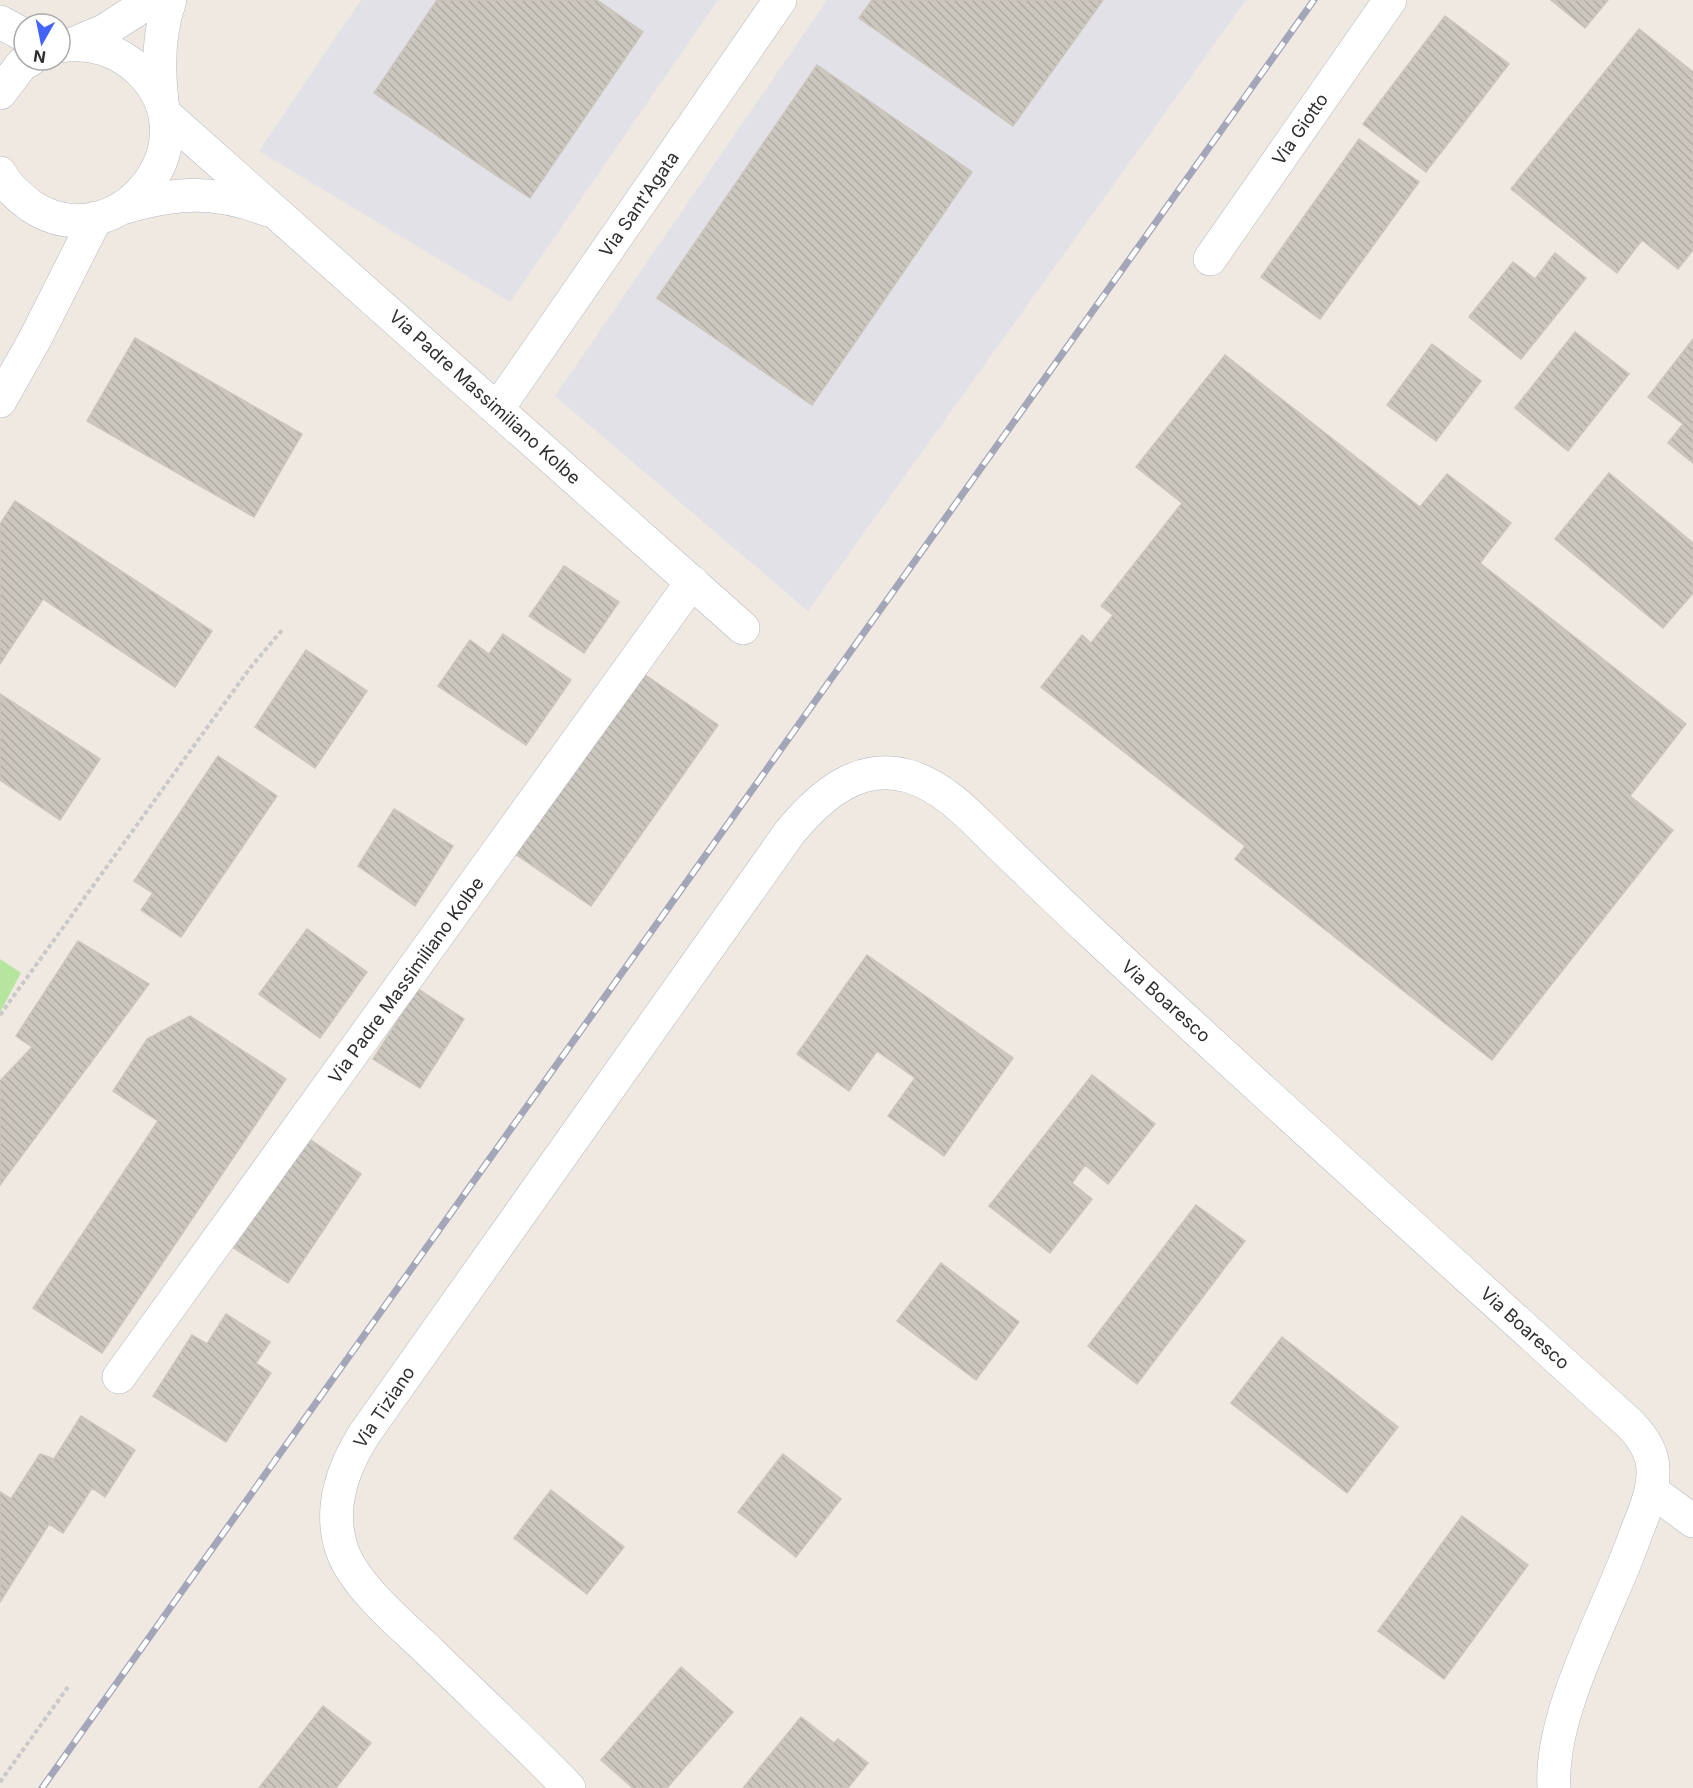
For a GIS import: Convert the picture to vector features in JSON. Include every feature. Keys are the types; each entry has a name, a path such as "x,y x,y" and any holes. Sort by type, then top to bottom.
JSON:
{"street":[{"path":"72,43 104,31 152,0"},
{"path":"0,401 108,213 136,199 158,169 165,151 164,111 159,72 161,37 170,0"},
{"name":"Via Sant'Agata","path":"498,408 780,0"},
{"name":"Via Giotto","path":"1210,259 1390,0"},
{"path":"72,45 102,48 129,60 150,81 164,111"},
{"path":"0,93 15,72"},
{"name":"Via Padre Massimiliano Kolbe","path":"164,111 276,214 744,628"},
{"name":"Via Padre Massimiliano Kolbe","path":"0,173 19,197 42,213 68,219 108,213 159,198 199,193 239,199 276,214"},
{"name":"Via Padre Massimiliano Kolbe","path":"119,1377 692,582"},
{"name":"Via Boaresco","path":"663,1009 790,832 813,806 843,784 864,775 898,774 920,781 944,794 966,813 1108,947 1631,1425 1651,1456 1651,1490 1619,1580 1569,1700 1555,1756 1554,1788"},
{"name":"Via Tiziano","path":"569,1788 400,1623 361,1580 342,1551 337,1524 338,1499 350,1459 365,1432 663,1009"},
{"path":"1651,1490 1693,1521"}],"path":[{"path":"0,1016 250,668 283,629"},
{"path":"0,1782 68,1688"}],"shaded area":[{"path":"361,0 718,0 510,302 259,151"},
{"path":"827,0 1246,0 808,611 555,396"}],"green space":[{"path":"0,959 21,973 0,1012"}],"building":[{"path":"437,0 597,0 643,32 530,198 374,93"},
{"path":"872,0 1103,0 1013,126 859,18"},
{"path":"1551,0 1608,0 1585,28"},
{"path":"1445,16 1509,64 1426,172 1363,124"},
{"path":"1639,29 1693,72 1693,250 1678,269 1642,240 1617,273 1511,189"},
{"path":"817,65 972,172 812,405 657,298"},
{"path":"1359,139 1419,182 1320,319 1261,277"},
{"path":"1555,253 1586,278 1521,359 1469,317 1513,262 1535,279"},
{"path":"1575,332 1629,374 1568,451 1515,408"},
{"path":"135,338 302,434 254,517 87,421"},
{"path":"1693,339 1693,463 1668,443 1683,424 1648,397"},
{"path":"1432,344 1481,381 1436,441 1387,405"},
{"path":"1225,355 1420,507 1447,474 1511,523 1480,563 1686,724 1630,796 1673,830 1492,1060 1235,859 1245,846 1041,687 1082,635 1091,643 1113,615 1101,606 1182,503 1136,467"},
{"path":"1609,473 1693,543 1693,593 1663,628 1555,539"},
{"path":"15,501 212,631 175,687 43,599 0,664 0,524"},
{"path":"564,566 619,602 584,653 529,616"},
{"path":"503,634 571,680 526,745 438,686 470,640 489,654"},
{"path":"306,650 367,691 315,768 255,727"},
{"path":"641,672 718,725 591,906 514,853"},
{"path":"0,694 100,759 60,820 0,780"},
{"path":"218,756 277,796 181,937 141,910 153,893 134,881"},
{"path":"394,809 453,846 415,906 358,866"},
{"path":"307,929 367,972 320,1038 259,994"},
{"path":"78,941 149,984 0,1185 0,1081 32,1047 16,1036"},
{"path":"867,955 1013,1058 944,1156 888,1116 915,1078 877,1051 849,1091 797,1054"},
{"path":"418,989 464,1019 420,1088 373,1059"},
{"path":"190,1016 286,1079 102,1353 33,1308 158,1121 113,1091 147,1039"},
{"path":"1092,1075 1155,1124 1108,1184 1085,1165 1072,1183 1092,1199 1050,1253 989,1206"},
{"path":"308,1138 361,1174 288,1283 234,1248"},
{"path":"1196,1205 1245,1241 1137,1384 1088,1346"},
{"path":"941,1263 1019,1322 976,1380 897,1321"},
{"path":"226,1314 270,1342 256,1363 271,1373 226,1442 153,1396 192,1335 207,1344"},
{"path":"1282,1337 1398,1427 1347,1493 1231,1403"},
{"path":"81,1416 135,1450 105,1497 92,1488 63,1533 49,1524 0,1602 0,1492 11,1499 40,1454 54,1459"},
{"path":"783,1454 841,1499 796,1557 738,1512"},
{"path":"551,1490 624,1547 587,1594 514,1538"},
{"path":"1462,1516 1528,1565 1444,1679 1378,1631"},
{"path":"681,1667 733,1712 667,1788 633,1788 601,1760"},
{"path":"323,1706 371,1743 336,1788 259,1788"},
{"path":"801,1717 834,1743 838,1739 868,1763 848,1788 743,1788"}],"railway":[{"path":"42,1788 1314,0"}]}
